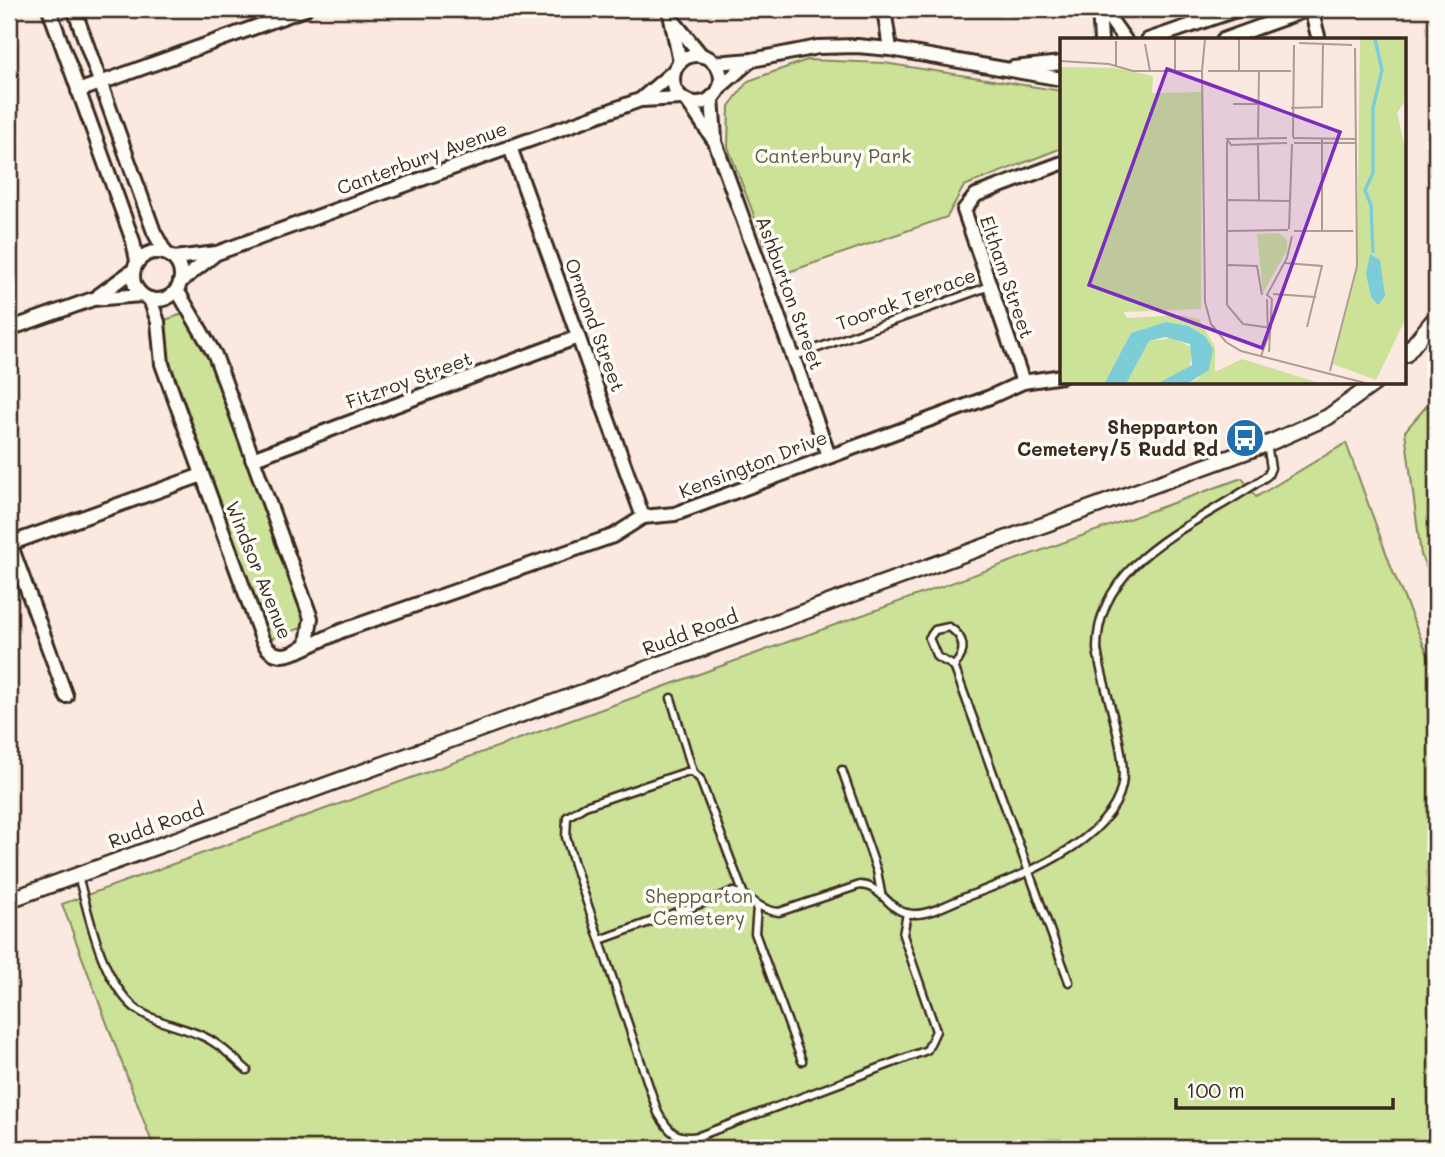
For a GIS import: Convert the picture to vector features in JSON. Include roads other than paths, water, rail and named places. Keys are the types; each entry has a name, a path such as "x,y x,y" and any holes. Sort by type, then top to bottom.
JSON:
{"street":[{"path":"49,9 133,241 135,266 132,280 145,297"},
{"path":"9,329 93,299 145,297 163,300 179,286 181,274 154,232 74,9"},
{"path":"78,91 305,9"},
{"path":"884,9 890,48"},
{"path":"1101,9 1124,38"},
{"path":"1101,9 1101,38"},
{"path":"1154,38 1239,9"},
{"path":"1229,38 1310,9 1318,38"},
{"path":"671,15 677,67 674,84 685,100 705,102 752,60"},
{"path":"671,15 719,69 716,92"},
{"path":"677,67 687,57 752,60 818,47 890,48 1060,79"},
{"path":"999,69 1060,63"},
{"name":"Canterbury Avenue","path":"640,100 677,67"},
{"name":"Ashburton Street","path":"715,142 716,92"},
{"name":"Canterbury Avenue","path":"170,255 217,253 640,100 685,100"},
{"name":"Ashburton Street","path":"685,100 715,142 829,456"},
{"name":"Ormond Street","path":"510,147 643,517"},
{"name":"Eltham Street","path":"1023,382 966,220 967,203 976,195 1060,164"},
{"path":"93,299 151,252 170,255"},
{"name":"Canterbury Avenue","path":"179,286 217,253"},
{"name":"Windsor Avenue","path":"145,297 158,322 162,364 267,650 274,655 284,656 307,644 311,618 208,339 186,308 179,286"},
{"path":"1406,354 1436,317"},
{"name":"Fitzroy Street","path":"253,459 578,337"},
{"name":"Kensington Drive","path":"298,651 341,631 613,536 643,517 675,514 990,397 1023,382 1060,376"},
{"name":"Rudd Road","path":"9,900 1266,444 1328,417 1372,385"},
{"path":"66,696 10,543 202,475"},
{"path":"311,618 325,630 341,631"}],"lane":[{"name":"Toorak Terrace","path":"793,357 990,286"},
{"path":"600,940 733,892 745,896 757,906 779,912 860,885 869,885 881,893 893,908 907,913 922,913 1028,872 1088,834 1107,816 1122,786 1122,763 1097,649 1097,630 1104,605 1121,578 1148,552 1268,475 1271,468 1266,444"},
{"path":"949,627 962,638 961,658 954,666 944,663 931,647 929,638 935,630 949,627"},
{"path":"954,666 1069,982"},
{"path":"671,698 693,772 700,779 745,896"},
{"path":"842,770 874,861 881,893"},
{"path":"693,772 686,772 585,806 567,817 566,837 658,1112 671,1133 690,1138 927,1050 936,1031 904,935 907,913"},
{"path":"77,874 113,979 127,998 148,1015 203,1036 247,1070"},
{"path":"757,906 755,933 802,1061"}],"place":[{"name":"Shepparton Cemetery/5 Rudd Rd","path":"1245,438"}],"park label":[{"name":"Canterbury Park","path":"833,156"},
{"name":"Shepparton Cemetery","path":"699,907"}]}
